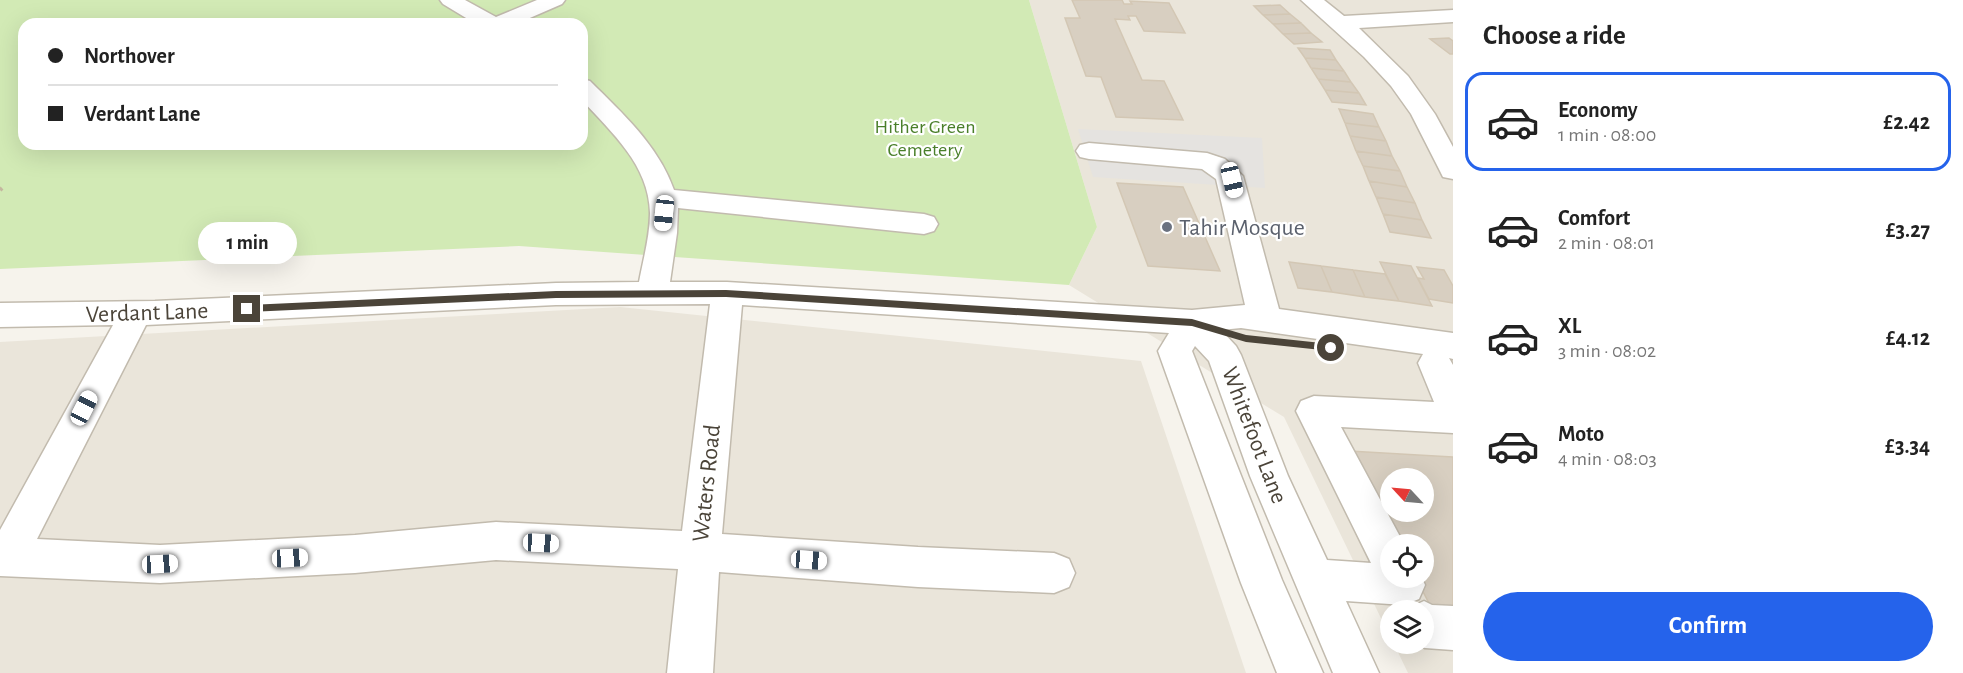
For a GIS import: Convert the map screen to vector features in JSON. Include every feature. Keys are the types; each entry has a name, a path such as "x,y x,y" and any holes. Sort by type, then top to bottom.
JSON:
{"street":[{"path":"450,0 482,18"},
{"path":"512,18 555,0"},
{"path":"1311,0 1373,52 1400,82 1423,113 1450,163"},
{"path":"1340,23 1453,16"},
{"path":"588,93 641,150 650,163 663,198 662,232 652,294"},
{"path":"1089,151 1207,161 1229,176 1265,319"},
{"path":"663,198 924,224"},
{"name":"Verdant Lane","path":"0,315 136,313 534,295 726,293 1192,322"},
{"name":"Waters Road","path":"690,673 699,552 726,293"},
{"path":"136,313 4,557 160,564 355,554 496,541 1054,573"},
{"path":"1192,322 1241,316 1265,319 1447,358"},
{"path":"1192,322 1246,338 1447,358"},
{"name":"Whitefoot Lane","path":"1300,673 1262,583 1175,351 1192,322 1224,355 1269,476 1356,673"},
{"path":"1447,358 1453,405"},
{"path":"1380,539 1314,411 1453,418"},
{"path":"1314,579 1380,582"},
{"path":"1434,627 1453,628"}],"shaded area":[{"path":"1029,0 1453,0 1453,673 1408,673 1399,654 1434,654 1434,600 1380,600 1380,616 1284,417 1069,285 1097,227"},
{"path":"1078,129 1262,138 1265,188 1093,177"},
{"path":"620,307 1141,361 1246,673 0,673 0,342"}],"green space":[{"name":"Hither Green Cemetery","path":"0,0 1029,0 1097,227 1069,285 519,246 0,269"}],"building":[{"path":"1072,0 1122,0 1124,4 1132,4 1130,1 1169,3 1185,33 1144,31 1136,16 1128,16 1130,20 1115,19 1142,80 1164,81 1183,120 1116,117 1101,77 1086,76 1065,18 1080,18"},
{"path":"1280,5 1290,14 1263,15 1254,6"},
{"path":"1290,14 1301,23 1273,24 1263,15"},
{"path":"1301,23 1311,33 1283,34 1273,24"},
{"path":"1311,33 1322,42 1294,44 1283,34"},
{"path":"1449,38 1453,41 1453,54 1430,39"},
{"path":"1298,48 1330,50 1336,60 1305,58"},
{"path":"1305,58 1336,60 1344,71 1311,68"},
{"path":"1311,68 1344,71 1351,82 1318,79"},
{"path":"1318,79 1351,82 1359,93 1325,90"},
{"path":"1325,90 1359,93 1366,105 1332,102"},
{"path":"1339,109 1373,114 1379,127 1345,123"},
{"path":"1345,123 1379,127 1386,141 1350,136"},
{"path":"1350,136 1386,141 1392,156 1356,151"},
{"path":"1356,151 1392,156 1400,171 1363,166"},
{"path":"1363,166 1400,171 1407,187 1369,181"},
{"path":"1369,181 1407,187 1415,203 1376,197"},
{"name":"Tahir Mosque","path":"1117,183 1183,187 1220,271 1148,266"},
{"path":"1376,197 1415,203 1422,220 1383,214"},
{"path":"1383,214 1422,220 1431,238 1390,232"},
{"path":"1289,262 1321,266 1332,292 1298,288"},
{"path":"1380,262 1411,266 1432,306 1399,301"},
{"path":"1321,266 1353,270 1365,297 1332,292"},
{"path":"1417,267 1444,270 1453,286 1453,303 1429,299 1418,278 1424,279"},
{"path":"1353,270 1385,274 1399,301 1365,297"},
{"path":"1349,451 1453,457 1453,610 1434,609 1434,600 1427,600 1421,588 1434,588 1434,534 1394,534 1387,522 1434,522 1434,468 1380,468 1380,509"}],"place":[{"name":"Tahir Mosque","path":"1167,227"}],"route":[{"path":"247,309 556,294 726,293 1192,322 1246,338 1331,348"}]}
